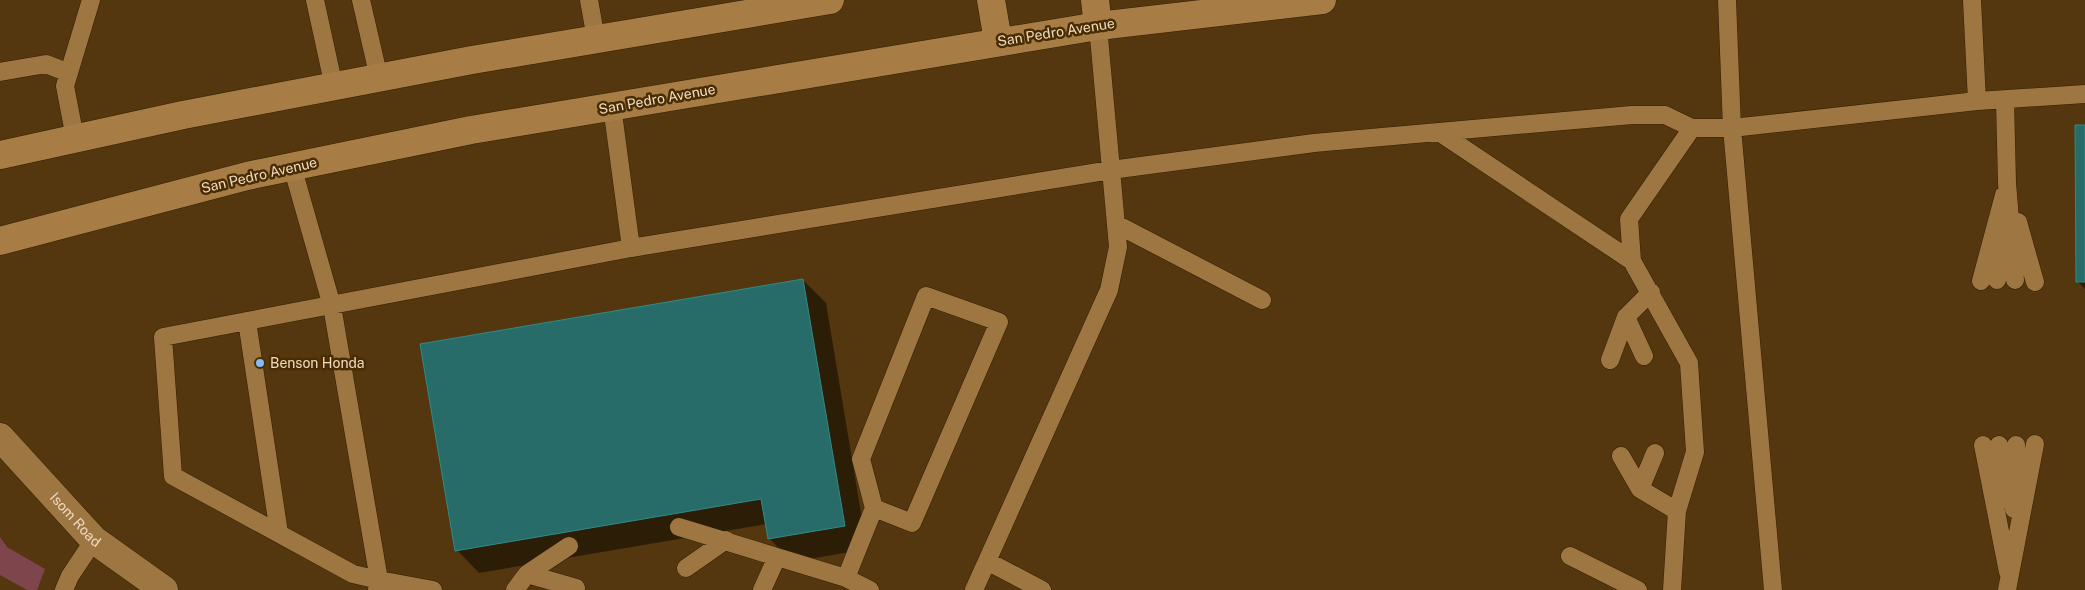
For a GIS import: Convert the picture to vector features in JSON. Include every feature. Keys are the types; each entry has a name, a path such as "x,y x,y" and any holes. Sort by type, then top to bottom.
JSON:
{"main road":[{"path":"0,155 183,115 334,86 596,39 830,0"},
{"path":"991,0 998,41"},
{"name":"San Pedro Avenue","path":"0,241 247,176 292,166 471,130 998,41 1096,13 1322,0"}],"street":[{"name":"Isom Road","path":"0,437 94,540 164,590"}],"lane":[{"path":"75,138 65,86 91,0"},
{"path":"315,0 334,86"},
{"path":"361,0 379,78"},
{"path":"589,0 596,39"},
{"path":"1728,0 1732,128 1773,590"},
{"path":"1972,0 1977,101"},
{"path":"974,590 1109,290 1118,247 1096,13"},
{"path":"0,72 46,64 69,73"},
{"path":"434,590 378,585 354,574 173,476 163,338 632,248 1111,170 1314,143 1632,115 1666,115 1692,128 1732,128 1977,101 2085,94"},
{"path":"2004,100 2007,183 2015,280"},
{"path":"612,106 632,248"},
{"path":"1632,261 1629,219 1692,128"},
{"path":"1438,132 1632,261 1689,362 1695,452 1678,511 1672,590"},
{"path":"292,166 332,306 378,585"},
{"path":"1989,280 2007,183"},
{"path":"2007,183 2034,282"},
{"path":"1116,224 1262,300"},
{"path":"1610,360 1626,317 1651,292"},
{"path":"846,578 874,508 861,459 926,296 999,322 912,523 874,508"},
{"path":"1626,317 1644,356"},
{"path":"247,321 279,534"},
{"path":"2009,586 2035,444"},
{"path":"2009,586 1999,445 2009,586"},
{"path":"1640,489 1655,453"},
{"path":"1621,456 1640,489 1678,511"},
{"path":"679,527 846,578 870,590"},
{"path":"64,590 70,576 94,540"},
{"path":"686,568 726,540"},
{"path":"515,590 527,574 570,546"},
{"path":"1570,556 1638,590"},
{"path":"762,590 778,557"},
{"path":"987,561 1042,590"},
{"path":"527,574 576,588"}],"shaded area":[{"path":"0,537 7,547 45,569 37,590 27,590 0,575"}],"building":[{"path":"2075,125 2085,125 2085,282 2076,282"},
{"path":"803,279 845,526 768,539 761,499 455,551 420,344"}],"place":[{"name":"Benson Honda","path":"260,363"}]}
